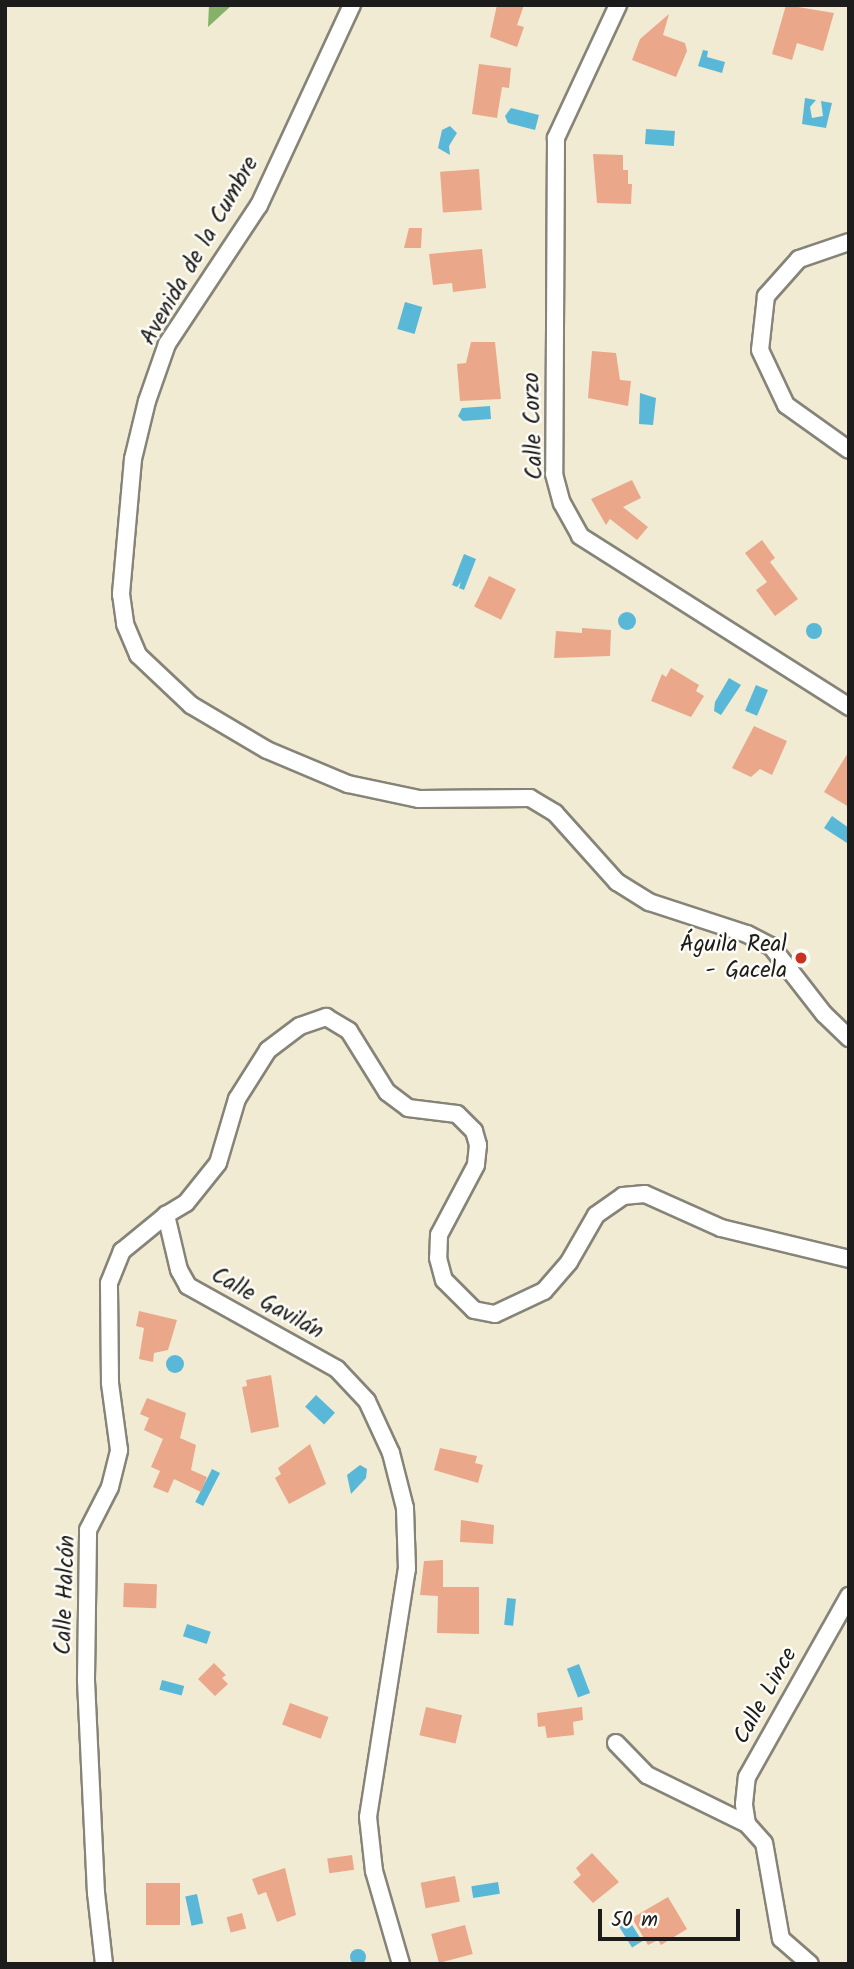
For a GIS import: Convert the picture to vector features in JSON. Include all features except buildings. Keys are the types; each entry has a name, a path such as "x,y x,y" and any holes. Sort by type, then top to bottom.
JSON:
{"street":[{"name":"Avenida de la Cumbre","path":"352,5 259,205 167,344 147,401 133,459 121,594 125,624 138,655 191,705 267,750 348,784 419,799 530,798 555,813 617,882 649,902 747,934 771,946 824,1014 849,1038"},
{"name":"Calle Corzo","path":"618,5 555,138 554,474 562,503 580,536 849,707"},
{"path":"849,242 799,259 766,296 760,350 786,405 849,450"},
{"path":"166,1215 186,1203 218,1163 237,1100 268,1049 300,1026 326,1017 349,1031 387,1093 408,1108 457,1114 474,1131 478,1145 476,1165 439,1235 438,1258 444,1280 474,1310 495,1314 544,1291 569,1262 596,1214 623,1196 645,1194 682,1206 721,1228 849,1259"},
{"name":"Calle Halcón","path":"104,1964 96,1894 86,1679 88,1530 110,1487 119,1450 110,1383 109,1283 122,1251 166,1215"},
{"name":"Calle Gavilán","path":"166,1215 179,1270 188,1286 337,1369 368,1401 391,1453 405,1508 407,1569 368,1816 374,1871 401,1964"},
{"name":"Calle Lince","path":"747,1825 747,1777 849,1596"},
{"path":"616,1743 647,1775 747,1825 764,1843 781,1939 810,1964"}],"green space":[{"path":"209,5 232,5 208,27"}],"water":[{"path":"703,50 708,51 707,57 725,62 722,73 698,66"},
{"path":"805,98 816,100 810,107 812,118 823,116 821,101 832,103 826,128 802,124"},
{"path":"511,108 539,115 535,130 508,123 505,116"},
{"path":"450,126 457,133 449,146 450,155 438,148 442,130"},
{"path":"646,129 675,131 674,146 645,144"},
{"path":"405,302 422,307 415,334 397,329"},
{"path":"640,393 656,398 653,425 639,424"},
{"path":"490,406 491,419 463,421 458,416 462,408"},
{"path":"464,554 476,559 464,590 459,588 461,582 457,587 452,585"},
{"path":"627,612 633,615 636,621 633,627 627,630 621,627 618,621 621,615"},
{"path":"811,623 817,623 822,631 820,637 811,639 806,634 806,628"},
{"path":"729,678 741,685 721,715 714,711 715,702"},
{"path":"756,685 768,690 757,716 745,711"},
{"path":"832,816 849,828 847,843 824,828"},
{"path":"171,1355 179,1355 184,1364 182,1371 171,1373 166,1368 166,1360"},
{"path":"316,1395 335,1413 324,1424 305,1407"},
{"path":"360,1465 367,1469 366,1478 351,1494 347,1475"},
{"path":"212,1469 220,1473 203,1506 195,1502"},
{"path":"507,1598 516,1599 513,1626 504,1625"},
{"path":"187,1624 211,1632 207,1644 183,1636"},
{"path":"579,1664 590,1693 578,1698 567,1669"},
{"path":"162,1680 184,1686 182,1696 159,1690"},
{"path":"498,1882 500,1894 473,1898 471,1886"},
{"path":"197,1894 203,1923 191,1926 185,1896"},
{"path":"629,1920 642,1941 632,1948 619,1926"},
{"path":"358,1949 364,1951 364,1963 358,1965 352,1963 350,1957 352,1951"}],"place":[{"name":"Águila Real - Gacela","path":"801,958"}]}
